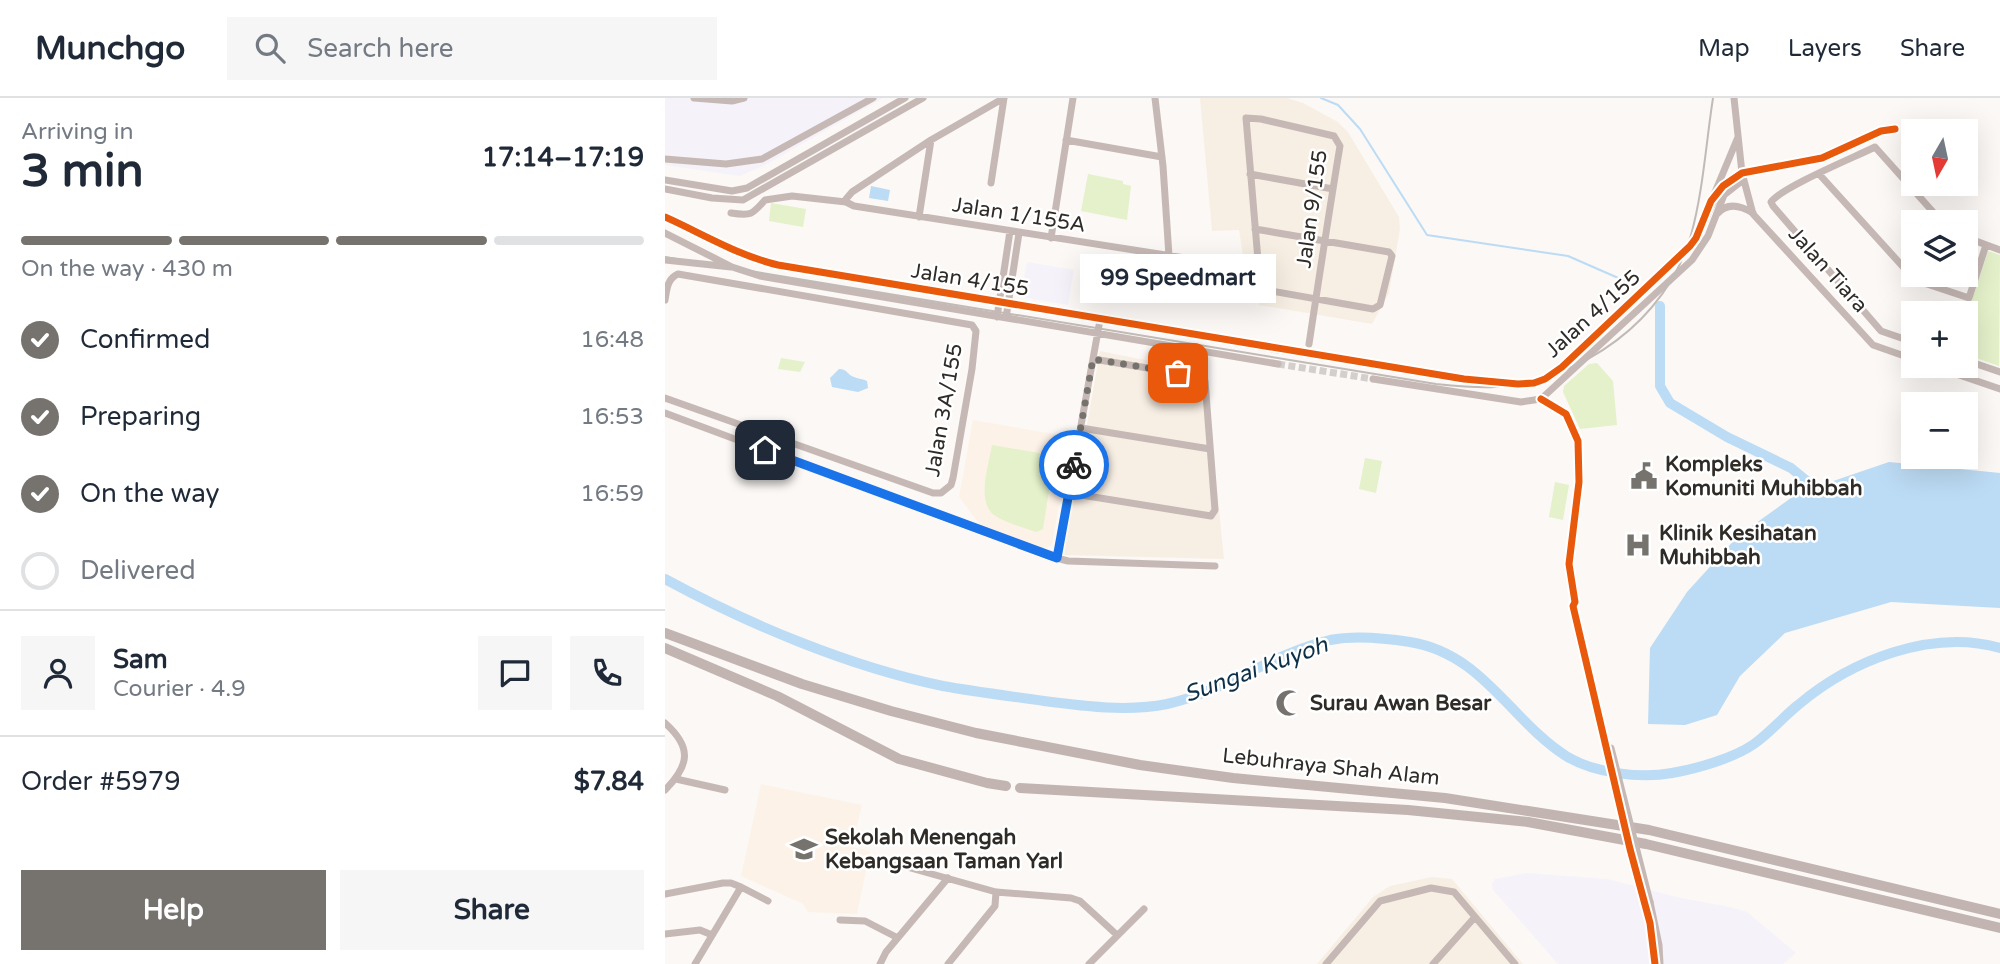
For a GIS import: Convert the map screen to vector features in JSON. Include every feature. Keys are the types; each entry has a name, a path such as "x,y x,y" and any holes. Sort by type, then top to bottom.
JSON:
{"highway":[{"name":"Lebuhraya Shah Alam","path":"665,633 802,684 976,733 1140,765 1233,778 1445,798 1649,830 2000,914"},
{"path":"665,648 777,696 899,758 1006,786"},
{"name":"Lebuhraya Shah Alam","path":"1020,788 1408,810 1528,822 1695,855 2000,929"}],"street":[{"path":"694,98 731,101 744,98"},
{"path":"665,159 726,164 762,159 873,98"},
{"path":"665,180 732,191 747,188 905,98"},
{"path":"665,189 712,198 743,200 923,98"},
{"path":"846,200 852,192 931,140 1004,98"},
{"path":"991,183 1004,98"},
{"path":"1051,238 1073,98"},
{"path":"1155,98 1169,256"},
{"name":"Jalan Tiara","path":"1734,98 1742,176 1753,214 1873,345 1901,355"},
{"name":"Jalan 9/155","path":"1309,344 1340,146 1334,136 1248,117 1249,174 1261,287 1316,299"},
{"path":"1742,176 1822,158 1881,131 1895,129"},
{"path":"1711,201 1739,134"},
{"path":"919,217 931,140"},
{"path":"1066,140 1162,157"},
{"path":"1901,338 1881,331 1772,202 1774,198 1875,147 1931,210"},
{"path":"1249,174 1333,189"},
{"path":"1819,174 1915,280 1969,298 1986,245"},
{"name":"Jalan 4/155","path":"1375,365 1464,380 1518,384 1545,379 1611,323 1691,246 1711,201 1723,186 1742,176"},
{"name":"Jalan 4/155","path":"1541,399 1692,260 1708,236 1724,195 1742,176"},
{"name":"Jalan 1/155A","path":"731,213 748,215 754,213 765,200 792,196 846,200 854,206 1191,259"},
{"path":"1715,218 1722,208 1731,206 1742,206 1753,214"},
{"path":"665,228 667,218"},
{"name":"Jalan 4/155","path":"667,218 754,259 789,267 1278,350"},
{"path":"1255,229 1391,253 1382,301 1378,307 1373,309 1316,299"},
{"path":"997,317 1010,231"},
{"name":"Jalan 4/155","path":"665,233 732,267 759,276 1277,364"},
{"path":"1006,318 1019,233"},
{"path":"1978,242 2000,250"},
{"path":"665,260 732,267"},
{"name":"Jalan 3A/155","path":"665,300 669,283 672,277 678,274 971,326 975,331 972,369 953,478 951,485 941,493 933,493 665,398"},
{"path":"1057,558 1100,320"},
{"path":"1069,494 1211,516 1215,510 1205,381 1202,377 1093,359"},
{"path":"1978,365 2000,372"},
{"path":"1982,383 1987,368"},
{"path":"1973,378 2000,389"},
{"path":"1373,379 1516,402 1541,399 1566,414 1578,441 1579,482 1569,564 1575,606 1659,944 1660,964"},
{"path":"665,413 1067,561 1215,566"},
{"path":"1081,428 1210,449"},
{"path":"665,723 676,733 686,755 684,766 665,790"},
{"path":"676,779 725,790"},
{"path":"874,860 996,892 1071,898 1080,901 1117,935"},
{"path":"880,964 885,952 948,878"},
{"path":"665,894 731,883 768,901"},
{"path":"695,964 741,887"},
{"path":"1326,964 1380,901 1415,891 1445,889 1454,892 1515,964"},
{"path":"948,964 995,906 996,892"},
{"path":"1647,903 1655,964"},
{"path":"1089,964 1145,909"},
{"path":"1433,964 1475,917"},
{"path":"840,920 865,921 898,938"},
{"path":"666,936 700,930 712,935"}],"shaded area":[{"path":"665,98 883,98 765,165 740,176 665,165"},
{"path":"1200,98 1287,98 1303,103 1338,122 1348,132 1399,217 1400,229 1389,293 1372,324 1259,305 1257,276 1244,262 1239,230 1212,231"},
{"path":"1027,262 1074,270 1068,305 1021,297"},
{"path":"1100,351 1205,372 1224,559 1064,555"},
{"path":"973,420 1071,437 1052,545 1043,549 981,526 959,497"},
{"name":"Sekolah Menengah Kebangsaan Taman Yarl","path":"761,784 862,805 852,847 870,851 857,914 808,912 803,904 741,876"},
{"path":"1527,873 1607,879 1747,912 1796,953 1783,964 1558,964 1493,890 1495,879"},
{"path":"1432,877 1452,879 1523,964 1317,964 1373,897 1390,886"}],"green space":[{"path":"1088,174 1123,181 1123,184 1131,186 1127,220 1081,211"},
{"path":"771,203 806,209 803,227 769,221"},
{"path":"1988,251 2000,255 1999,366 1978,359 1978,301 1972,301"},
{"path":"781,358 805,362 800,372 778,369"},
{"path":"1597,363 1613,381 1617,425 1580,429 1563,392 1564,386 1589,364"},
{"path":"992,445 1039,453 1043,463 1053,465 1043,529 1036,532 1009,523 989,509 985,482"},
{"path":"1365,458 1382,461 1376,493 1359,489"},
{"path":"1555,482 1569,485 1563,520 1549,517"}],"water":[{"path":"871,186 890,190 888,201 869,198"},
{"path":"839,369 867,381 868,388 858,392 832,387 830,378"},
{"path":"1889,462 1901,463 1901,469 1960,469 2000,473 2000,608 1891,602 1785,633 1740,676 1717,715 1685,725 1648,724 1650,648 1687,592 1738,536 1798,493"}],"waterway":[{"path":"1321,98 1338,105 1360,129 1427,235 1568,256 1632,284"},
{"path":"1660,306 1660,386 1670,403 1727,437 1791,468 1824,495"},
{"name":"Sungai Kuyoh","path":"665,579 765,628 872,668 943,686 1090,706 1137,708 1167,704 1209,691 1289,654 1330,640 1370,638 1410,642 1435,649 1457,660 1566,756 1590,767 1632,775 1659,775 1682,771 1736,754 1760,740 1819,689 1867,662 1893,652 1947,642 2000,648"}],"tunnel":[{"path":"1278,350 1375,365"},
{"path":"1278,364 1373,379"}],"tram line":[{"path":"665,257 1436,384 1495,387 1527,382 1589,359 1616,341 1641,319 1662,294 1679,266 1691,235 1713,98"}],"cycle path":[{"path":"665,217 734,250 778,265 1464,379 1534,383 1562,367 1690,246 1711,201 1723,186 1742,173 1822,158 1881,131 1895,129"},
{"path":"1541,399 1566,414 1578,441 1579,482 1569,564 1575,602 1573,606 1650,923 1655,964"}],"way so far":[{"path":"1074,465 1093,359 1178,373"}],"place":[{"name":"99 Speedmart","path":"1178,373"},
{"name":"Kompleks Komuniti Muhibbah","path":"1644,476"},
{"name":"Klinik Kesihatan Muhibbah","path":"1638,545"},
{"name":"Surau Awan Besar","path":"1289,703"},
{"name":"Sekolah Menengah Kebangsaan Taman Yarl","path":"804,849"}],"route":[{"path":"765,450 1057,558 1074,465"}]}
